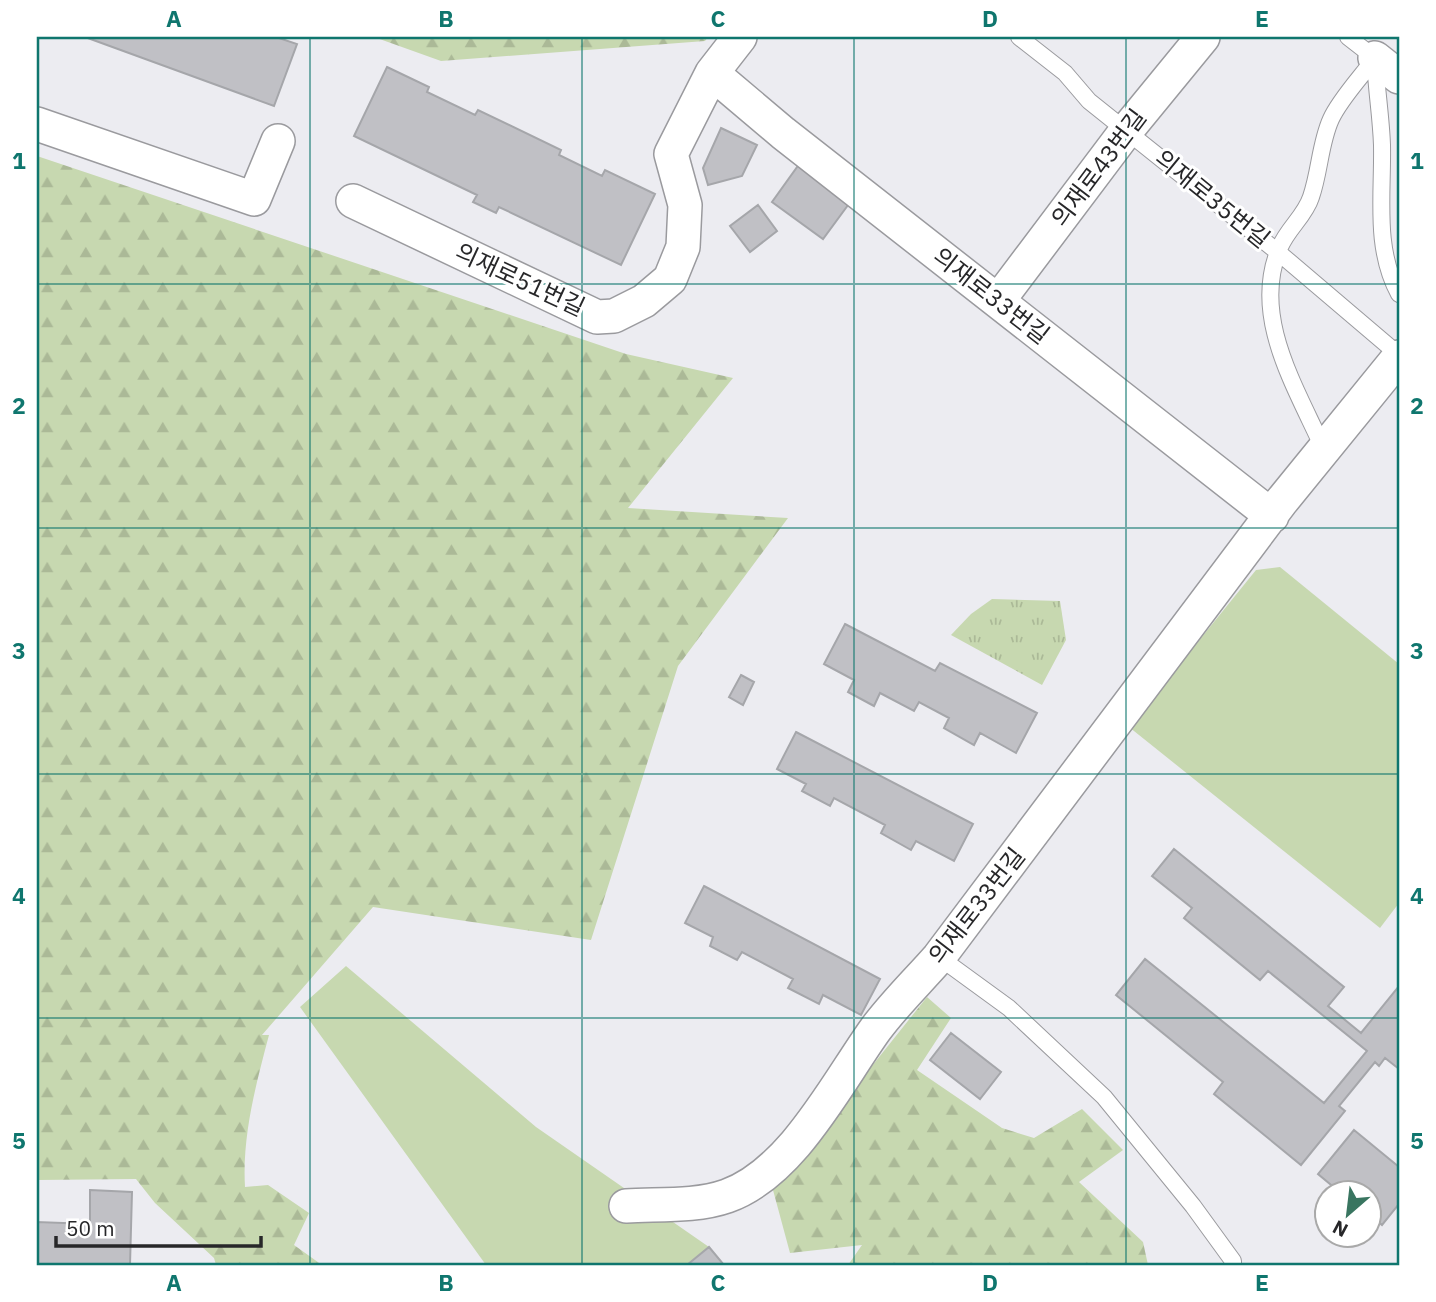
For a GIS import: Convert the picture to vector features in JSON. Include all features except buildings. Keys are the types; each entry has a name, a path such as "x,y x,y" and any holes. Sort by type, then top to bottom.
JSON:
{"street":[{"name":"의재로51번길","path":"353,201 597,317 614,316 644,301 670,279 683,247 685,205 671,154 712,73 740,37"},
{"name":"의재로43번길","path":"998,301 1126,131 1203,37"},
{"name":"의재로33번길","path":"712,73 783,133 1272,516"},
{"path":"37,124 254,199 278,141"},
{"name":"의재로33번길","path":"625,1206 710,1200 728,1196 776,1164 812,1123 877,1027 939,957 1272,516 1399,356"}],"lane":[{"name":"의재로35번길","path":"1019,37 1066,73 1088,101 1279,253 1399,356"},
{"path":"1348,37 1387,67 1381,141 1381,232 1385,259 1399,294"},
{"name":"의재로35번길","path":"1324,450 1279,347 1270,305 1271,281 1279,253 1312,196 1332,116 1387,67"},
{"path":"939,957 1009,1008 1104,1097 1194,1206 1233,1261 1233,1265"}],"green space":[{"path":"374,37 708,37 705,41 441,61"},
{"path":"37,156 626,354 733,378 628,508 788,518 678,666 591,940 373,907 262,1035 269,1035 248,1129 245,1187 268,1185 309,1213 294,1245 322,1265 216,1265 214,1258 155,1203 136,1179 37,1180"},
{"path":"1280,567 1399,664 1399,903 1380,928 1129,727 1256,570"},
{"path":"992,599 1060,601 1066,640 1042,685 951,635 971,614"},
{"path":"346,966 536,1127 709,1247 687,1265 486,1265 300,1007"},
{"path":"927,997 951,1018 917,1070 1002,1128 1034,1138 1082,1109 1123,1150 1079,1182 1143,1242 1148,1265 848,1265 862,1245 790,1253 773,1190"}]}
